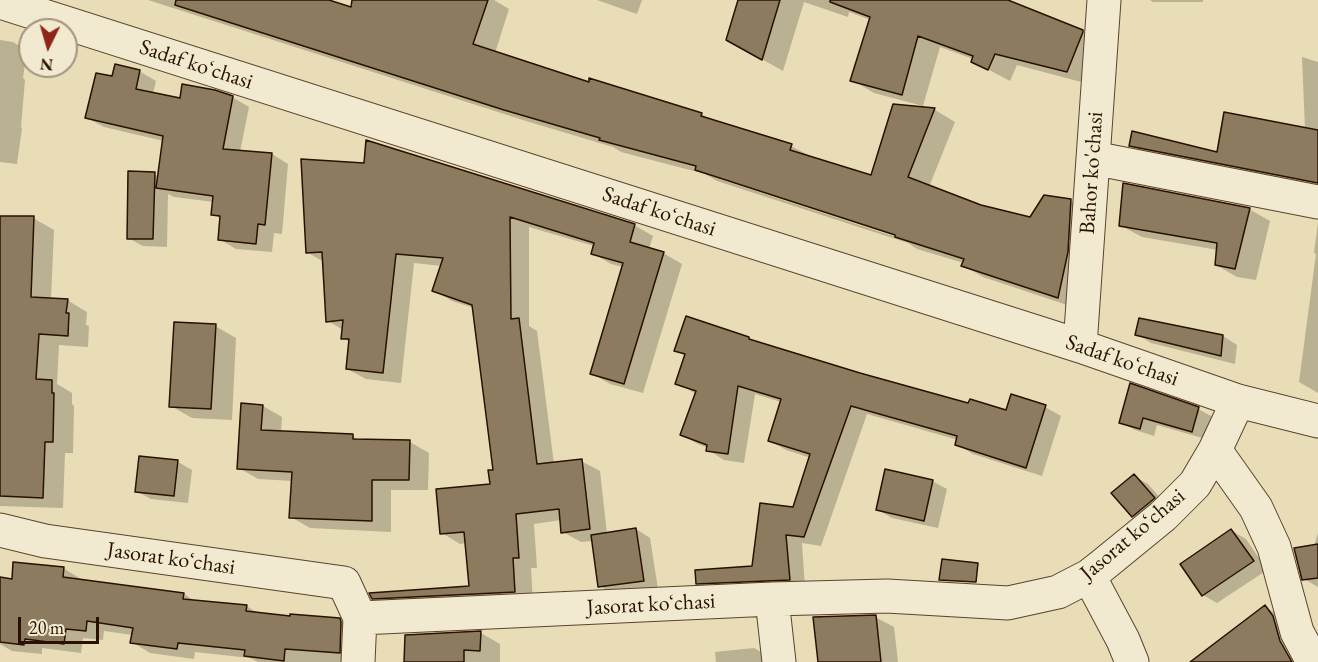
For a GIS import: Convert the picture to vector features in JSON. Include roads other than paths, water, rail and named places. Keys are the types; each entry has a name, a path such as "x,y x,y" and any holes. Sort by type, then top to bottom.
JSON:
{"street":[{"name":"Bahor ko'chasi","path":"1080,346 1102,1"},
{"name":"Sadaf koʻchasi","path":"0,2 1080,346 1238,401 1318,421"},
{"path":"1093,158 1318,202"},
{"name":"Jasorat koʻchasi","path":"0,530 45,541 344,584 360,618 887,596 1008,603 1058,592 1089,576 1163,516 1195,484 1215,450 1238,401"},
{"path":"1215,450 1256,508 1274,547 1297,632 1313,662"},
{"path":"1089,576 1132,662"},
{"path":"772,599 779,662"},
{"path":"358,662 360,618"}]}
